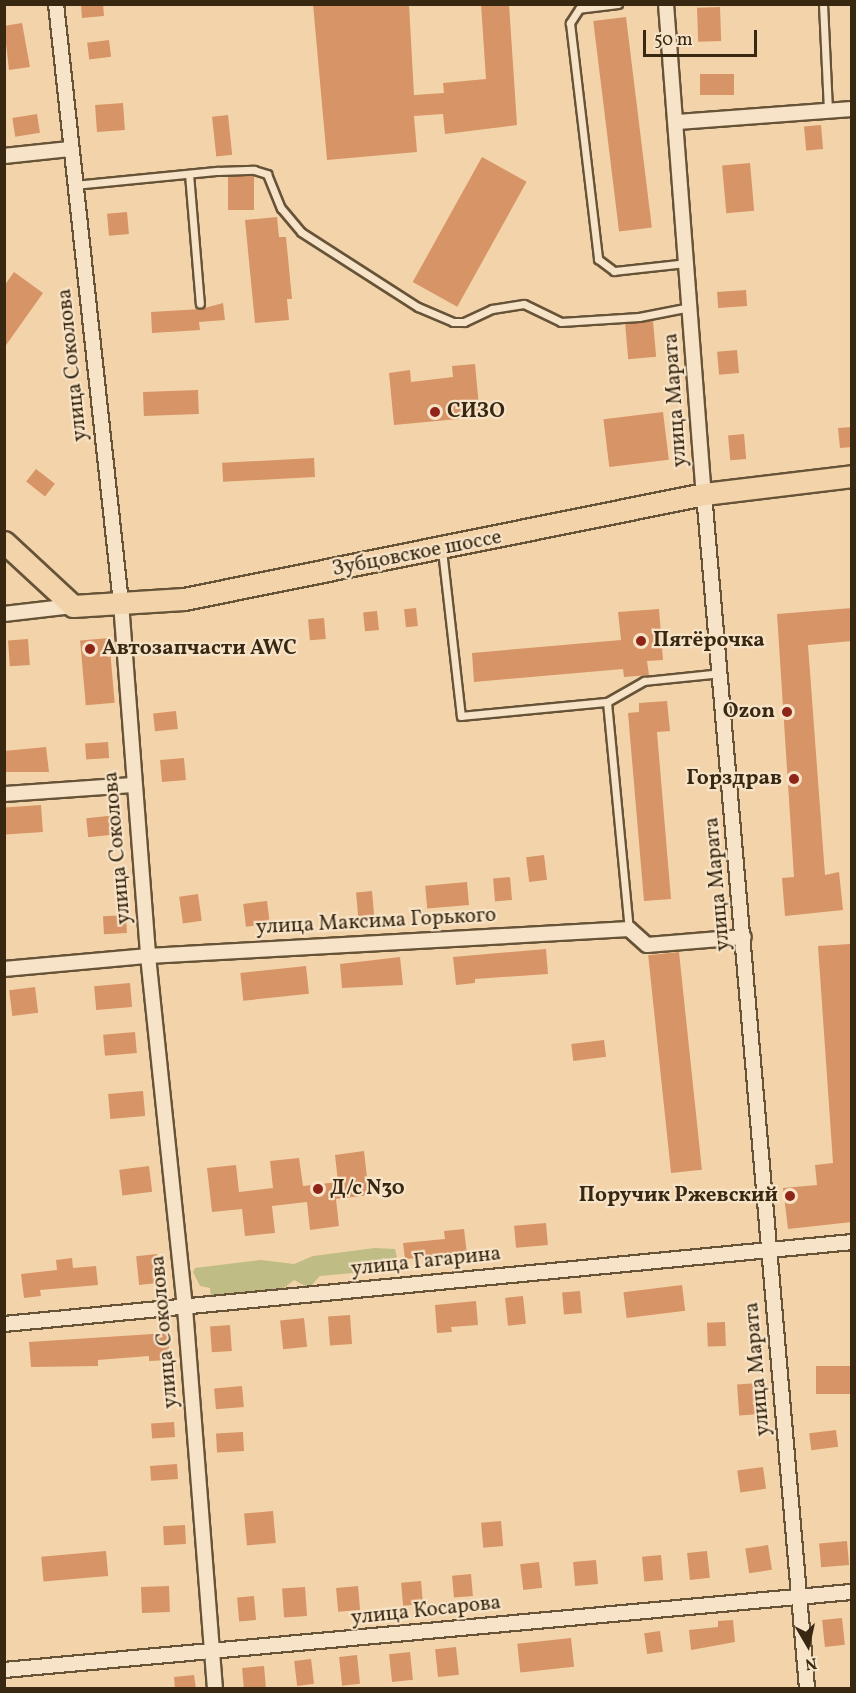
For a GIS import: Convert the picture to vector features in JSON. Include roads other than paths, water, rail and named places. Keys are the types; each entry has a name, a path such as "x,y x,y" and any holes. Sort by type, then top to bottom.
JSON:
{"main road":[{"name":"Зубцовское шоссе","path":"73,606 184,599 442,549 704,494 852,476"},
{"path":"4,542 73,606"}],"street":[{"name":"улица Соколова","path":"56,4 121,603 133,785 148,956 185,1308 215,1689"},
{"name":"улица Марата","path":"666,4 678,122 704,494 744,937 768,1249 807,1689"},
{"path":"678,122 852,108"},
{"path":"4,156 70,149"},
{"path":"4,614 73,606"},
{"path":"4,794 133,785"},
{"path":"629,929 647,945 744,937"},
{"name":"улица Максима Горького","path":"4,969 148,956 629,929"},
{"name":"улица Гагарина","path":"4,1324 852,1242"},
{"name":"улица Косарова","path":"4,1670 212,1653 852,1592"}],"lane":[{"path":"618,4 579,9 570,23 598,259 614,271 687,263"},
{"path":"823,4 828,110"},
{"path":"74,185 254,170 267,174 281,208 301,232 417,308 453,322 464,322 492,309 524,304 561,321 639,318 690,307"},
{"path":"189,174 200,304"},
{"path":"442,549 460,717 607,702 644,681 721,673"},
{"path":"607,702 629,929"}],"place":[{"name":"СИЗО","path":"435,412"},
{"name":"Пятёрочка","path":"641,641"},
{"name":"Автозапчасти AWC","path":"90,649"},
{"name":"Ozon","path":"787,712"},
{"name":"Горздрав","path":"794,779"},
{"name":"Д/с N30","path":"318,1189"},
{"name":"Поручик Ржевский","path":"790,1196"}]}
